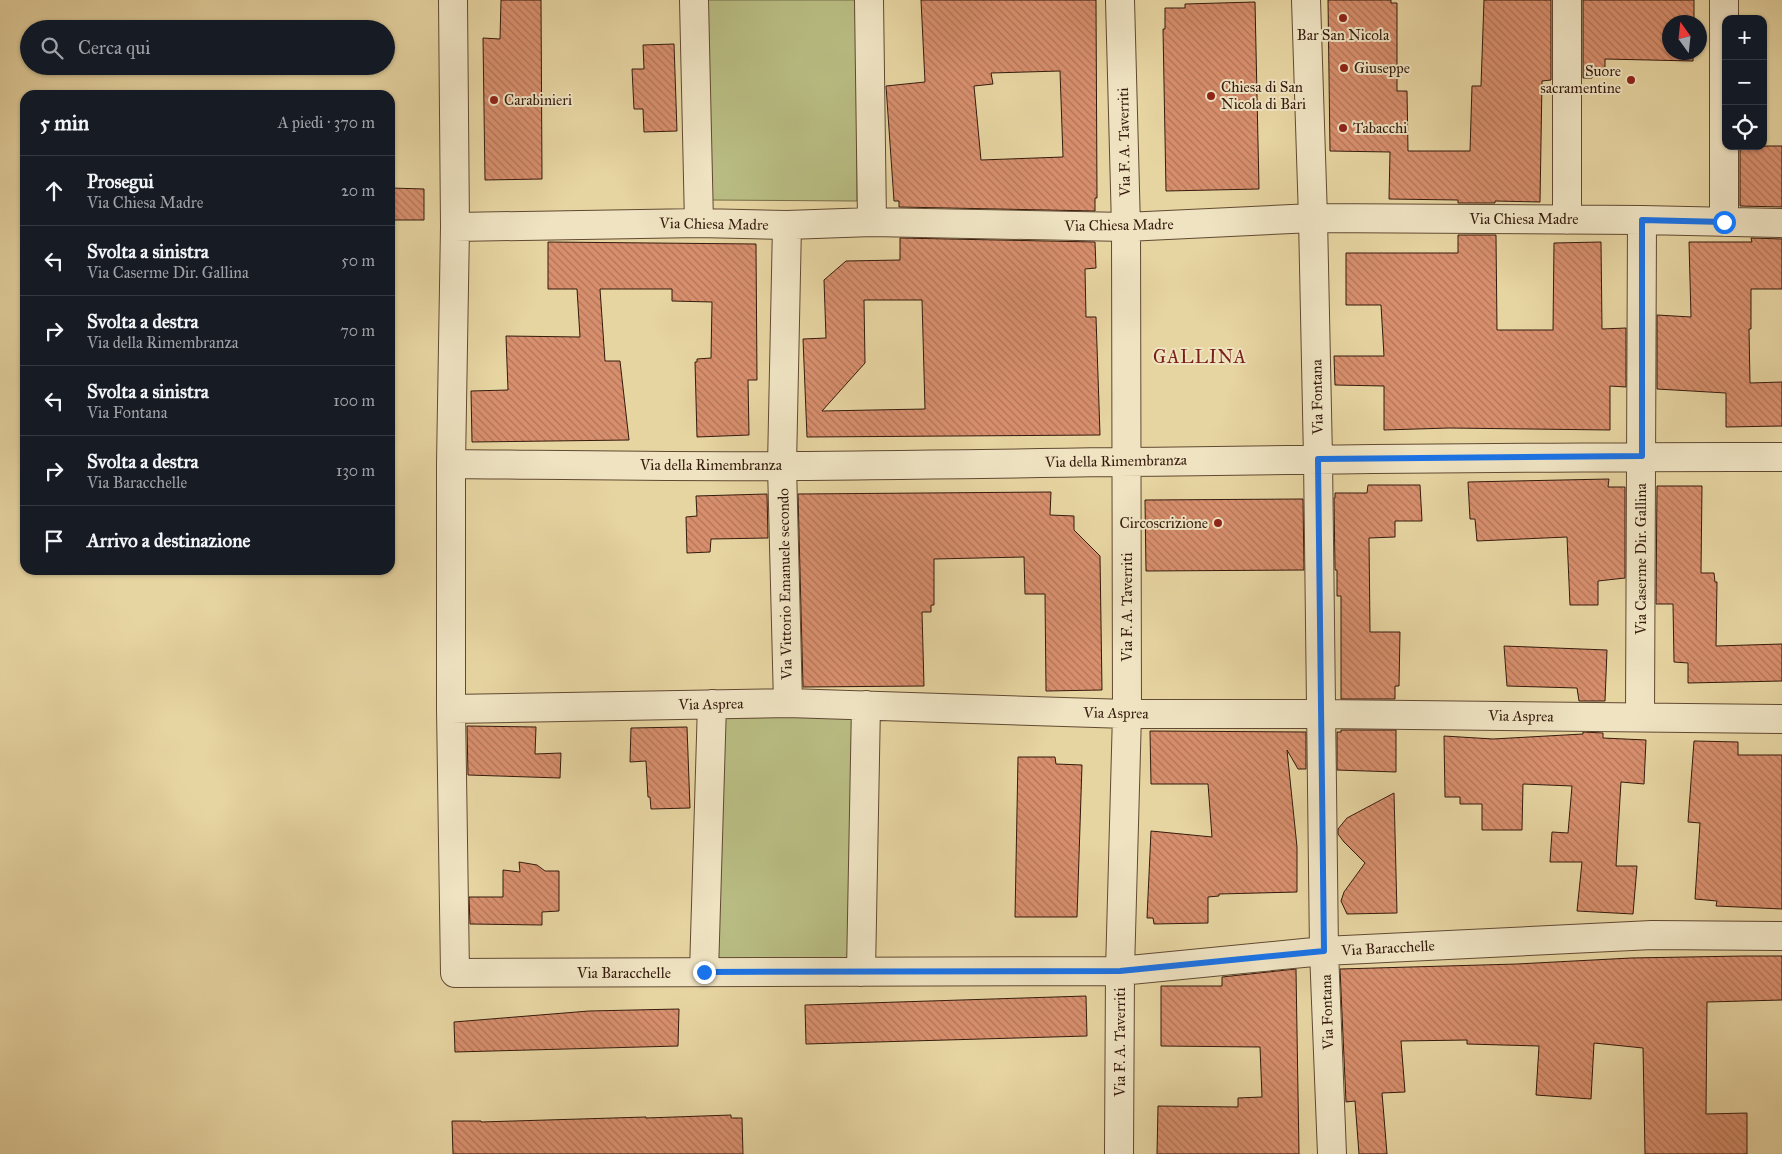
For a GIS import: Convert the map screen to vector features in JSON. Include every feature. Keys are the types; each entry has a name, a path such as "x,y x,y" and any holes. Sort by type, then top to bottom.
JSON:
{"street":[{"path":"451,708 451,464 456,227 453,0"},
{"path":"694,0 699,223"},
{"path":"869,0 872,222"},
{"name":"Via F. A. Taverriti","path":"1119,1154 1120,971 1127,714 1126,226 1120,0"},
{"name":"Via Fontana","path":"1306,0 1318,459 1324,951 1332,1154"},
{"path":"1566,0 1567,220"},
{"path":"1724,0 1724,222"},
{"name":"Via Chiesa Madre","path":"456,227 699,223 787,225 872,222 1126,226 1313,218 1642,220 1782,223"},
{"name":"Via Caserme Dir. Gallina","path":"1640,717 1642,220"},
{"name":"Via Vittorio Emanuele secondo","path":"787,225 782,466 788,702"},
{"name":"Via della Rimembranza","path":"451,464 782,466 1642,456 1782,457"},
{"name":"Via Asprea","path":"451,708 788,702 1127,714 1782,719"},
{"path":"704,972 712,704"},
{"path":"861,972 866,705"},
{"name":"Via Baracchelle","path":"451,708 455,973 1120,971 1324,951 1652,935 1782,936"}],"green space":[{"path":"705,0 857,0 857,201 709,200"},
{"path":"718,714 856,716 849,964 713,965"}],"building":[{"path":"501,0 541,0 542,179 485,180 483,38 500,39"},
{"path":"921,0 1096,0 1097,198 1095,198 1095,211 899,207 899,201 894,201 886,86 925,82","holes":["1060,71 1063,157 981,160 974,86 993,84 991,73"]},
{"path":"1328,0 1391,0 1391,3 1397,3 1397,91 1407,91 1408,151 1470,151 1472,86 1481,86 1484,0 1551,0 1551,80 1542,81 1540,202 1495,201 1495,203 1458,203 1458,200 1389,199 1390,152 1330,151"},
{"path":"1583,0 1694,0 1694,15 1662,15 1662,60 1693,61 1605,59 1605,70 1593,69 1592,78 1583,78"},
{"name":"Chiesa di San Nicola di Bari","path":"1255,2 1259,189 1166,191 1163,29 1165,29 1165,8 1185,8 1185,4"},
{"path":"674,44 677,131 644,132 643,109 634,109 632,69 644,69 643,45"},
{"path":"1767,146 1782,146 1782,207 1740,206 1740,150 1767,150"},
{"path":"395,188 424,189 424,220 395,220"},
{"path":"1458,235 1496,235 1497,330 1553,330 1554,243 1601,242 1602,329 1626,328 1626,387 1610,386 1610,430 1449,428 1384,430 1384,386 1335,385 1334,356 1384,356 1381,305 1346,305 1346,253 1458,253"},
{"path":"900,238 1095,242 1096,268 1085,269 1086,317 1096,317 1100,435 807,437 803,339 826,338 824,280 846,261 900,260","holes":["864,300 922,300 925,409 822,411 865,363"]},
{"path":"1751,238 1782,239 1782,289 1751,289 1751,329 1749,329 1750,383 1782,382 1782,426 1726,427 1726,393 1657,389 1657,315 1691,317 1689,242 1752,242"},
{"path":"548,242 756,244 757,380 748,380 749,435 697,437 695,362 697,362 697,359 711,358 712,302 672,301 672,289 600,289 605,361 620,361 629,440 472,442 471,391 508,390 506,336 580,337 577,289 548,289"},
{"path":"1609,479 1608,487 1625,487 1625,578 1598,581 1598,605 1570,605 1567,537 1477,541 1475,519 1470,519 1468,482"},
{"path":"1368,485 1420,485 1422,521 1395,521 1395,537 1369,538 1370,632 1400,632 1399,686 1395,686 1395,699 1341,699 1341,596 1337,596 1337,570 1335,570 1334,498 1335,493 1367,493"},
{"path":"1657,486 1702,486 1701,573 1714,573 1715,582 1717,582 1716,646 1782,644 1782,681 1688,683 1688,663 1674,662 1673,604 1656,604"},
{"path":"1051,492 1050,515 1074,516 1074,530 1100,556 1102,690 1046,691 1045,594 1025,594 1024,557 934,559 934,605 931,605 931,612 922,612 924,686 803,687 798,494"},
{"path":"767,494 768,538 711,539 710,552 687,553 686,517 697,516 696,496"},
{"path":"1303,499 1304,570 1146,571 1145,500"},
{"path":"1504,646 1607,650 1605,701 1579,701 1577,688 1507,686"},
{"path":"467,726 536,727 535,754 561,753 560,778 468,775"},
{"path":"687,727 690,808 651,809 650,797 648,797 646,761 630,762 631,728"},
{"path":"1341,730 1396,730 1396,772 1337,770 1337,732 1341,732"},
{"path":"1150,731 1306,732 1306,769 1298,769 1287,750 1297,847 1297,892 1219,894 1219,896 1208,897 1208,923 1154,924 1153,918 1147,918 1151,831 1212,837 1208,784 1151,784"},
{"path":"1583,732 1603,733 1603,738 1646,740 1644,784 1621,782 1616,866 1637,866 1633,914 1577,911 1582,862 1550,862 1552,832 1568,833 1572,786 1523,784 1522,830 1482,830 1482,804 1460,804 1460,797 1445,797 1444,736 1493,739 1583,734"},
{"path":"1694,741 1738,742 1738,755 1782,755 1782,909 1716,906 1717,901 1695,899 1700,823 1688,822"},
{"path":"1018,757 1055,757 1056,764 1082,765 1077,917 1015,917"},
{"path":"1394,793 1397,913 1347,914 1341,901 1344,892 1365,863 1344,842 1338,834 1338,829 1347,818"},
{"path":"519,862 537,865 545,871 559,871 559,911 542,912 542,925 470,924 469,897 503,897 503,870 520,872"},
{"path":"1782,956 1782,1000 1707,1002 1706,1114 1747,1113 1747,1154 1645,1154 1643,1048 1594,1043 1591,1099 1536,1095 1539,1046 1467,1044 1467,1040 1401,1041 1405,1092 1382,1093 1387,1154 1359,1154 1355,1101 1346,1102 1340,969 1517,964 1631,958"},
{"path":"1296,969 1299,1154 1157,1154 1158,1106 1238,1107 1238,1098 1262,1097 1260,1047 1161,1046 1161,986 1222,986 1222,977"},
{"path":"1086,996 1087,1036 806,1044 805,1005"},
{"path":"679,1009 678,1046 455,1052 454,1022 589,1011"},
{"path":"731,1115 731,1118 742,1118 743,1154 453,1154 452,1121 481,1122"}],"place":[{"name":"Bar San Nicola","path":"1343,18"},
{"name":"Giuseppe","path":"1344,68"},
{"name":"Suore sacramentine","path":"1631,80"},
{"name":"Chiesa di San Nicola di Bari","path":"1211,96"},
{"name":"Carabinieri","path":"494,100"},
{"name":"Tabacchi","path":"1343,128"},
{"name":"Circoscrizione","path":"1218,523"}],"district":[{"name":"GALLINA","path":"1200,357"}],"route":[{"path":"704,972 1120,971 1324,951 1318,459 1642,456 1642,220 1724,222"}]}
